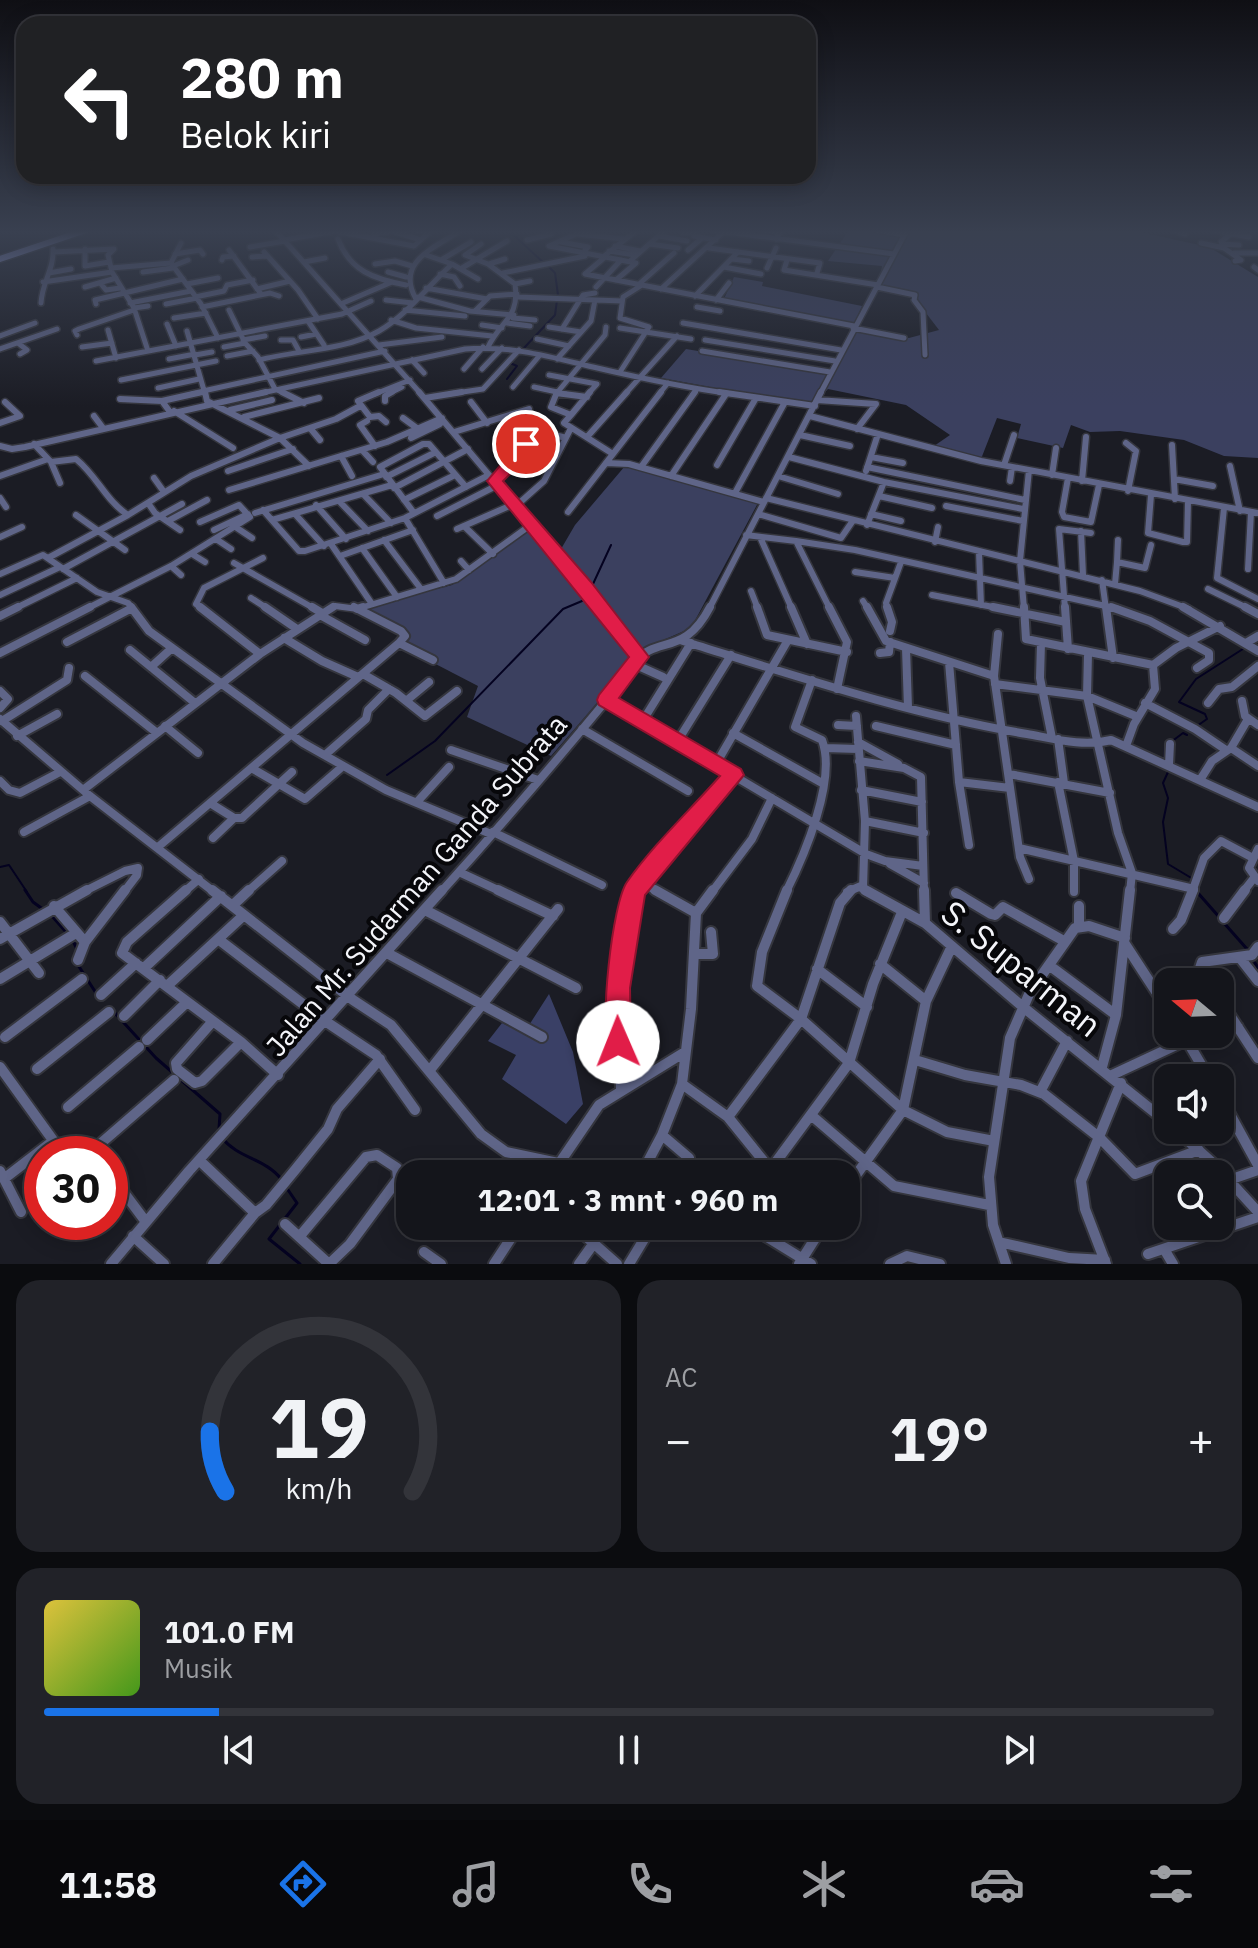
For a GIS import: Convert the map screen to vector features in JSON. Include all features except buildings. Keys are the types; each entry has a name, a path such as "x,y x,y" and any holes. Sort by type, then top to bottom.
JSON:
{"street":[{"path":"41,303 42,289"},
{"path":"105,289 123,289"},
{"path":"96,304 95,300 123,289"},
{"path":"123,289 133,307 148,351"},
{"path":"166,304 225,289"},
{"path":"174,318 265,289"},
{"path":"296,289 318,319"},
{"path":"330,289 532,524 637,660 663,677"},
{"path":"343,303 376,289"},
{"path":"409,289 416,300"},
{"path":"259,360 348,337 371,335 405,310 425,289"},
{"path":"431,289 487,299 518,295 581,298 595,293"},
{"path":"464,369 513,316 516,289"},
{"path":"557,359 590,325 597,289"},
{"path":"620,372 646,332 647,324 620,318 624,296 634,289"},
{"path":"661,289 904,338"},
{"path":"695,296 701,289"},
{"path":"716,300 724,289"},
{"path":"642,722 687,642 709,613 835,361 875,289"},
{"path":"890,289 915,295 914,300 923,312 925,355"},
{"path":"77,335 75,331 153,296 191,291 218,338"},
{"path":"259,291 274,292 279,296"},
{"path":"595,293 606,301 622,301"},
{"path":"606,301 609,293"},
{"path":"562,329 581,298"},
{"path":"707,298 694,309 720,311"},
{"path":"456,331 465,316 487,299"},
{"path":"386,300 416,300 535,320"},
{"path":"224,347 271,327 281,329 296,322 349,312 371,301"},
{"path":"133,307 148,306"},
{"path":"229,310 243,339 275,389 304,403"},
{"path":"405,310 465,316"},
{"path":"635,321 642,310"},
{"path":"428,329 441,314"},
{"path":"289,315 296,322"},
{"path":"267,317 271,327"},
{"path":"571,318 590,325"},
{"path":"391,320 442,333"},
{"path":"308,321 324,345"},
{"path":"0,336 35,323"},
{"path":"683,323 841,350"},
{"path":"167,324 176,346"},
{"path":"482,325 530,326"},
{"path":"753,337 759,325"},
{"path":"884,334 889,326"},
{"path":"549,327 581,332"},
{"path":"571,415 551,407 556,392 606,334 606,327"},
{"path":"620,328 691,339"},
{"path":"0,349 57,329"},
{"path":"108,330 116,358"},
{"path":"187,331 199,379 210,403 266,429 293,449 309,466"},
{"path":"379,345 456,331 492,336"},
{"path":"442,333 447,353"},
{"path":"301,337 316,334"},
{"path":"805,345 811,334"},
{"path":"96,361 218,338 265,336"},
{"path":"587,437 677,336"},
{"path":"537,339 569,346"},
{"path":"7,340 27,350 20,354"},
{"path":"281,340 293,340 299,351"},
{"path":"705,340 835,361"},
{"path":"82,347 112,343"},
{"path":"0,454 210,403 486,347 519,350 726,394 785,402 876,404 857,429"},
{"path":"482,369 502,348"},
{"path":"425,398 483,389 519,350"},
{"path":"227,356 253,351"},
{"path":"120,399 162,401 385,351"},
{"path":"702,351 830,372"},
{"path":"169,359 212,352"},
{"path":"623,352 632,353"},
{"path":"513,387 540,355"},
{"path":"412,360 424,373"},
{"path":"121,380 216,361"},
{"path":"231,372 237,384 249,395"},
{"path":"549,375 597,384 564,423 613,454"},
{"path":"158,388 199,379"},
{"path":"385,401 385,396 411,382"},
{"path":"386,422 379,416 370,417 360,406 360,400 411,382"},
{"path":"568,512 668,383"},
{"path":"534,387 587,397"},
{"path":"641,467 697,389"},
{"path":"671,476 726,394"},
{"path":"244,417 319,398"},
{"path":"717,465 756,398"},
{"path":"228,410 272,400"},
{"path":"162,401 172,412 233,448"},
{"path":"0,423 20,416 5,402"},
{"path":"471,402 487,423"},
{"path":"735,493 785,402"},
{"path":"0,574 97,532 191,476 280,438 336,419 360,406"},
{"path":"454,432 529,409"},
{"path":"94,416 103,428"},
{"path":"810,416 1008,466 1254,513 1248,569"},
{"path":"403,418 419,431 466,487"},
{"path":"229,490 375,446 444,420"},
{"path":"367,421 360,425 375,446"},
{"path":"544,423 544,432 566,438"},
{"path":"310,428 320,440"},
{"path":"493,554 460,528 515,505 534,493 548,478 571,428"},
{"path":"44,431 51,441"},
{"path":"411,438 419,431"},
{"path":"864,476 878,434"},
{"path":"800,435 850,446"},
{"path":"1010,481 1008,466 1014,435"},
{"path":"1082,481 1086,437"},
{"path":"437,516 494,480 514,462 525,445 535,442"},
{"path":"414,513 393,487 381,465 427,443"},
{"path":"1126,443 1136,451 1128,491"},
{"path":"34,444 49,460 60,483"},
{"path":"1172,445 1175,499"},
{"path":"0,446 12,449"},
{"path":"1052,475 1056,448"},
{"path":"228,471 293,449"},
{"path":"272,520 393,487 468,449"},
{"path":"362,450 373,462"},
{"path":"214,530 252,513 385,475 436,452"},
{"path":"341,456 352,476"},
{"path":"789,457 884,482 1023,509"},
{"path":"871,457 903,463"},
{"path":"0,476 49,460 76,459 93,473 116,508 128,515"},
{"path":"606,463 641,467 852,522 1102,580 1183,606 1258,650"},
{"path":"1230,466 1240,511"},
{"path":"867,467 1025,500"},
{"path":"182,469 191,476"},
{"path":"1029,470 1020,561 1024,637 1153,665 1220,626"},
{"path":"404,500 455,475"},
{"path":"778,476 838,494"},
{"path":"154,478 164,492"},
{"path":"1068,478 1062,512 1068,518 1091,522 1099,485"},
{"path":"1174,479 1213,486"},
{"path":"263,510 299,551 327,545 405,518 466,487 494,480"},
{"path":"867,525 884,482"},
{"path":"363,494 391,523"},
{"path":"1151,495 1148,533 1183,542 1187,542 1188,501"},
{"path":"879,496 932,508"},
{"path":"309,497 346,539"},
{"path":"0,498 6,507"},
{"path":"168,521 207,500"},
{"path":"339,501 368,531"},
{"path":"148,503 180,530"},
{"path":"0,595 61,568 182,504"},
{"path":"231,549 214,530 197,520 237,505 243,505 252,513"},
{"path":"946,506 1023,521"},
{"path":"1224,508 1217,578 1256,595"},
{"path":"0,653 171,566 237,528 250,519 252,513"},
{"path":"295,514 340,556 372,604"},
{"path":"758,514 841,538 852,522"},
{"path":"871,514 901,521"},
{"path":"76,515 125,550"},
{"path":"405,518 444,583"},
{"path":"357,609 444,583 493,554 532,524"},
{"path":"0,537 22,527"},
{"path":"935,542 938,527"},
{"path":"237,528 252,538"},
{"path":"1068,649 1060,570 1060,528 1091,533"},
{"path":"340,556 413,530"},
{"path":"1081,531 1083,575"},
{"path":"746,535 817,543 1021,585 1106,607 1161,624 1192,641 1210,657 1197,668"},
{"path":"760,537 807,644"},
{"path":"384,540 421,589"},
{"path":"1115,584 1118,540"},
{"path":"796,541 844,636 847,652 837,689"},
{"path":"1117,562 1145,568 1151,545"},
{"path":"362,548 397,597"},
{"path":"34,549 77,578 109,596 124,600 149,631 293,735 343,766 602,885"},
{"path":"979,552 981,605"},
{"path":"192,554 205,562"},
{"path":"260,654 196,604 204,588 263,558"},
{"path":"461,561 469,570"},
{"path":"890,631 892,622 886,607 901,562"},
{"path":"234,563 365,640"},
{"path":"171,566 181,575"},
{"path":"855,572 895,578"},
{"path":"0,616 77,578"},
{"path":"1102,580 1113,658"},
{"path":"1208,589 1258,614"},
{"path":"751,591 764,633 847,652"},
{"path":"932,595 1066,622"},
{"path":"251,598 297,629"},
{"path":"863,601 884,639 890,642 995,680 1087,696 1138,717"},
{"path":"24,832 86,793 195,703 260,654 321,614 339,605 357,609 405,634 399,643 293,735 158,847"},
{"path":"67,642 132,608"},
{"path":"998,634 995,680 1019,848 1029,879"},
{"path":"1246,643 1258,636"},
{"path":"284,638 322,661 389,689 428,716 457,691"},
{"path":"716,764 788,640"},
{"path":"637,660 687,642 837,689 1004,731 1100,743 1108,740 1258,807"},
{"path":"880,653 889,652 890,642"},
{"path":"399,643 433,660"},
{"path":"1041,643 1041,690 1055,739 1074,861 1074,893"},
{"path":"151,667 172,648"},
{"path":"906,648 908,708"},
{"path":"130,650 195,703"},
{"path":"1088,653 1087,696 1118,833 1132,873 1116,1015 1102,1067"},
{"path":"677,742 731,655"},
{"name":"Jalan Mr. Sudarman Ganda Subrata","path":"111,1264 199,1160 459,872 637,660"},
{"path":"949,662 959,782 969,845"},
{"path":"1126,746 1157,684 1153,665"},
{"path":"1208,703 1219,689 1232,687 1258,666"},
{"path":"69,668 67,680 1,720 86,793 391,1025 496,1147 531,1160"},
{"path":"85,676 157,733"},
{"path":"812,680 801,704 795,729 819,738 825,748 816,823 770,928 757,986 765,995 801,1019 903,1110 947,1132 994,1141"},
{"path":"406,701 429,682"},
{"path":"325,755 366,719 368,710 389,689"},
{"path":"0,691 8,699 0,708"},
{"path":"606,700 866,854 924,883"},
{"path":"1242,701 1248,719 1258,725"},
{"path":"1145,703 1258,766"},
{"path":"17,736 57,714"},
{"path":"1200,780 1210,763 1228,749 1248,719"},
{"path":"728,1117 801,1019 844,896 851,889 861,886 866,854 865,821 856,721 838,725"},
{"path":"165,726 198,753"},
{"path":"876,726 956,745"},
{"path":"582,729 688,791"},
{"path":"733,733 822,783"},
{"path":"1169,765 1170,744"},
{"path":"825,748 858,746 921,777 925,923"},
{"path":"451,750 538,780"},
{"path":"859,761 904,768"},
{"path":"253,769 301,799 308,798 343,766"},
{"path":"417,802 449,767"},
{"path":"0,781 9,790 20,793 60,772"},
{"path":"210,803 234,818 245,817 292,772"},
{"path":"1009,774 1110,793"},
{"path":"621,1090 618,988 631,899 640,882 705,812 734,775"},
{"path":"959,782 1010,788"},
{"path":"861,790 922,802"},
{"path":"649,1160 682,1084 696,913 752,839 772,798"},
{"path":"213,838 234,818"},
{"path":"865,821 924,833"},
{"path":"1173,929 1194,889 1208,852 1221,841 1253,857 1256,880 1224,918"},
{"path":"1019,848 1194,889"},
{"path":"233,905 282,861"},
{"path":"885,861 923,866"},
{"path":"4,936 49,909 131,868 138,868 137,875 85,942 78,960"},
{"path":"430,1070 520,961 555,912 459,872"},
{"path":"199,879 124,945 122,953 241,1042 278,1075"},
{"path":"640,882 696,913"},
{"name":"S. Suparman","path":"861,886 874,898 925,923 1023,1007 1154,1110"},
{"path":"956,893 991,914 995,915 1003,907 1064,941"},
{"path":"101,995 140,966 221,896"},
{"path":"1006,1264 989,1205 994,1141 1010,1038 1023,1007 1064,941 1079,926 1079,906"},
{"path":"49,909 72,936 85,942"},
{"path":"425,910 576,988"},
{"path":"780,1160 849,1063 880,964 902,912"},
{"path":"124,1016 244,915"},
{"path":"0,922 4,936 39,973"},
{"path":"1079,926 1125,941 1154,988"},
{"path":"695,954 713,954 711,932"},
{"path":"0,979 72,936"},
{"path":"218,939 380,1059 415,1110"},
{"path":"860,1168 903,1110 926,1001 952,946"},
{"path":"387,953 542,1037"},
{"path":"1201,968 1201,964 1256,954"},
{"path":"1240,958 1258,981"},
{"path":"880,964 926,1001"},
{"path":"1050,966 1116,1015"},
{"path":"817,969 867,1007"},
{"path":"5,1037 82,979"},
{"path":"68,1107 187,1002"},
{"path":"37,1069 109,1012"},
{"path":"213,1021 176,1063 177,1069 195,1083 202,1081 241,1042"},
{"path":"1234,1021 1257,1056"},
{"path":"1234,1028 1238,1027"},
{"path":"1040,1092 1067,1041"},
{"path":"999,1242 1069,1258 1106,1262 1080,1189 1082,1173 1100,1138 1116,1079 1167,1048"},
{"path":"561,1160 589,1115 621,1090 685,1052"},
{"path":"213,1264 290,1176 328,1129 337,1109 380,1059"},
{"path":"915,1060 1040,1092 1100,1138 1135,1174 1199,1150"},
{"path":"0,1067 49,1136"},
{"path":"109,1136 174,1080"},
{"path":"682,1084 728,1117 762,1160"},
{"path":"811,1115 894,1186 989,1205"},
{"path":"1234,1125 1258,1168 1234,1178"},
{"path":"662,1135 688,1160"},
{"path":"1192,1144 1209,1160"},
{"path":"285,1224 329,1264 350,1244 398,1179 397,1168 377,1155 366,1157 300,1236"},
{"path":"21,1212 2,1174 24,1160"},
{"path":"199,1160 255,1213"},
{"path":"1148,1254 1258,1215 1234,1186"},
{"path":"128,1198 146,1222"},
{"path":"133,1236 164,1264"},
{"path":"494,1264 510,1240"},
{"path":"590,1240 617,1264"},
{"path":"629,1264 644,1240"},
{"path":"770,1240 804,1262 816,1240"},
{"path":"579,1264 594,1243"},
{"path":"1164,1249 1173,1264"},
{"path":"424,1252 441,1264"},
{"path":"890,1264 896,1258 906,1256 940,1264"}],"shaded area":[{"path":"729,289 777,289 862,306 853,326 723,301"},
{"path":"889,289 1258,289 1258,458 1224,456 1184,440 1120,431 1090,432 1071,425 1063,448 1017,438 1021,424 997,418 981,459 934,446 950,435 906,405 828,389 812,406 661,378 686,349 830,373 857,328 909,338 939,330 913,296"},
{"path":"625,466 758,503 691,628 645,648 551,756 467,717 478,686 399,645 407,638 355,610 452,585 527,532 561,549 575,525"},
{"path":"549,994 573,1052 583,1104 566,1124 502,1079 516,1055 488,1041 502,1023 524,1033"}],"waterway":[{"path":"557,289 558,295"},
{"path":"523,349 555,315 557,300"},
{"path":"507,379 517,366 510,363"},
{"path":"593,584 611,545"},
{"path":"387,775 435,741 563,609 582,601"},
{"path":"1197,726 1207,719 1205,714 1179,702 1196,679 1246,647"},
{"path":"1171,742 1183,733 1187,735"},
{"path":"1164,759 1165,745"},
{"path":"1168,772 1163,783 1168,798 1163,822 1168,864 1193,879"},
{"path":"0,867 9,865 27,892"},
{"path":"25,890 33,902 44,910"},
{"path":"1198,893 1220,918"},
{"path":"52,916 66,932"},
{"path":"1224,923 1247,949"},
{"path":"73,941 77,949 74,960"},
{"path":"1255,963 1258,968"},
{"path":"78,965 96,993"},
{"path":"114,1012 156,1058 220,1114 219,1129"},
{"path":"222,1138 236,1150 268,1167 281,1179"},
{"path":"286,1187 297,1203 269,1239 300,1264"}],"route":[{"path":"526,444 514,462 494,481 640,657 606,700 734,775 705,812 635,887 618,988 618,1042"}]}
